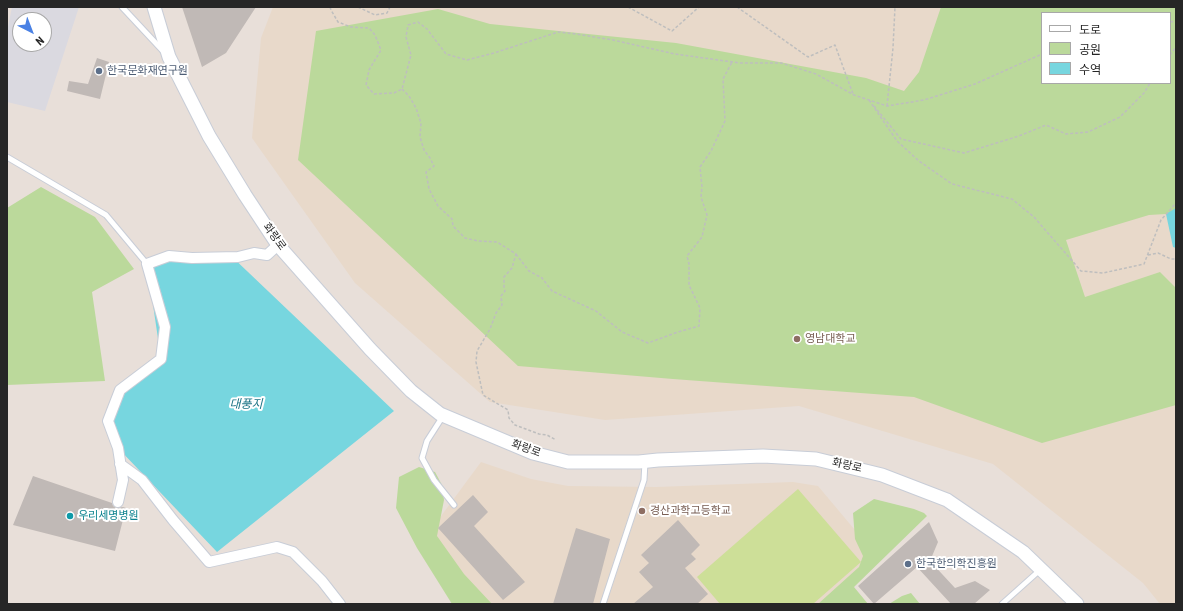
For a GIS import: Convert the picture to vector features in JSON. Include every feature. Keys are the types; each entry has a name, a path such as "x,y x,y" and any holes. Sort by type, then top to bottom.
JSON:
{"street":[{"name":"화랑로","path":"154,7 169,57 209,136 245,196 278,245 370,349 411,391 440,414 533,453 568,462 645,461 763,456 816,459 882,475 948,500 1023,552 1077,604"},
{"path":"118,502 123,480 118,448 108,421 120,390 161,359 165,327 147,264 169,256 192,258 238,257 254,253 267,255 278,245"},
{"path":"120,464 142,480 173,520 209,562 277,547 293,552 322,581 340,604"}],"lane":[{"path":"122,7 169,57"},
{"path":"7,157 106,215 147,264"},
{"path":"444,415 427,441 422,458 434,480 454,505"},
{"path":"603,604 644,480 645,461"},
{"path":"1002,604 1041,569"}],"path":[{"path":"330,7 330,10 338,22 351,27 369,28 375,35 381,50 369,70 366,85 374,94 394,93 402,89 411,55 406,37 408,25 418,22 427,29 446,54 467,60 494,54 558,32 613,40 675,54 732,62 781,63 816,74 854,95 887,106 924,100 975,84 1041,54"},
{"path":"358,7 375,15 387,13 390,7"},
{"path":"628,7 672,31 699,7"},
{"path":"737,7 808,57 835,46 854,95"},
{"path":"887,106 893,48 895,7"},
{"path":"402,89 412,102 421,123 420,137 424,150 434,166 426,172 429,189 438,206 452,220 453,226 465,238 478,241 497,242 516,254 529,271 542,278 552,291 596,311 622,332 648,344 678,332 699,326 700,308 689,285 689,264 687,256 702,237 707,215 701,197 702,187 700,167 711,151 725,121 723,79 732,62"},
{"path":"869,100 901,139 964,153 1018,136 1046,125 1066,134 1088,132 1120,117 1144,93 1149,84"},
{"path":"869,100 897,141 919,161 952,184 1012,199 1034,217 1081,271 1103,273 1144,264 1161,220 1176,203"},
{"path":"1148,255 1158,253 1171,259 1176,259"},
{"path":"516,254 512,268 504,277 505,291 501,296 502,305 496,313 492,325 477,351 476,362 483,395 508,410 509,418 515,425 539,434 547,435 556,440"}],"shaded area":[{"path":"12,7 79,7 45,111 7,102 7,32"},
{"name":"영남대학교","path":"273,7 1176,7 1176,604 1160,604 1143,583 993,464 799,406 605,420 490,402 355,283 252,138 261,38"},
{"name":"경산과학고등학교","path":"481,462 531,479 568,486 656,487 793,482 818,486 865,542 869,567 826,604 487,604 427,535"}],"green space":[{"name":"영남대학교","path":"941,7 1176,7 1176,212 1149,215 1066,240 1085,297 1160,272 1176,288 1176,405 1042,443 914,397 518,366 298,160 316,31 438,9 490,24 676,43 866,78 904,91 919,72"},
{"path":"41,187 95,217 134,269 92,292 105,381 7,385 7,208"},
{"path":"419,467 435,472 442,485 444,500 437,536 464,574 492,604 452,604 417,548 396,508 399,477"},
{"path":"798,489 861,562 813,604 720,604 697,577"},
{"path":"874,499 914,509 924,513 927,516 854,587 868,604 818,604 859,567 863,556 855,539 853,513"},
{"path":"911,593 920,604 889,604 902,596"}],"water":[{"path":"1176,208 1176,248 1173,247 1166,214"},
{"name":"대풍지","path":"227,252 394,411 217,552 118,448 108,421 120,390 161,359 147,264"}],"building":[{"path":"182,7 256,7 226,53 202,67"},
{"name":"한국문화재연구원","path":"97,58 109,62 100,99 67,91 69,81 88,84"},
{"name":"우리세명병원","path":"33,476 112,503 116,508 126,508 115,551 13,525"},
{"path":"473,495 488,512 474,526 525,582 503,600 438,528"},
{"path":"678,520 700,545 691,554 696,559 685,568 708,594 697,604 633,604 653,587 639,572 649,563 641,555"},
{"name":"한국한의학진흥원","path":"929,522 938,542 930,561 955,588 975,581 990,590 974,604 951,604 917,567 874,604 858,586"},
{"path":"576,528 610,539 593,604 553,604"}],"place":[{"name":"한국문화재연구원","path":"99,71"},
{"name":"영남대학교","path":"797,339"},
{"name":"경산과학고등학교","path":"642,511"},
{"name":"우리세명병원","path":"70,516"},
{"name":"한국한의학진흥원","path":"908,564"}]}
